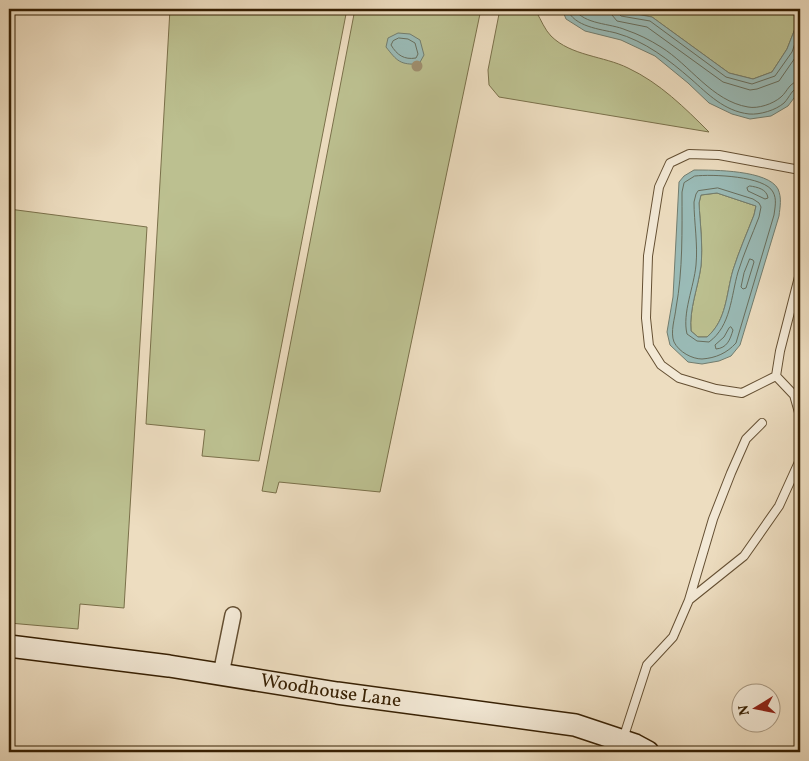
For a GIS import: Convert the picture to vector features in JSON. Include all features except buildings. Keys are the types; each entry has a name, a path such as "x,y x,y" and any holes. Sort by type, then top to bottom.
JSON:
{"main road":[{"name":"Woodhouse Lane","path":"9,646 170,666 337,693 575,725 622,740 643,751"}],"street":[{"path":"221,674 233,615"}],"lane":[{"path":"776,376 742,393 679,378 661,365 649,346 646,318 648,256 659,187 670,163 689,154 720,155 800,170"},
{"path":"776,376 780,352 800,273"},
{"path":"776,376 794,395 800,416"},
{"path":"622,740 647,665 673,638 689,600 713,519 746,439 762,423"},
{"path":"689,600 744,556 779,506 799,462 800,435"}],"path":[{"path":"796,27 800,30"}],"green space":[{"path":"170,9 347,9 259,461 202,456 205,430 146,424"},
{"path":"355,9 481,9 380,492 279,482 276,493 262,491"},
{"path":"500,9 537,9 537,13 547,31 559,43 578,52 619,64 640,74 672,97 709,132 499,97 489,85 488,70"},
{"path":"610,9 800,9 800,19 787,49 772,72 753,79 729,73 652,17"},
{"path":"717,193 756,206 733,270 719,323 707,337 698,337 691,331 691,323 692,307 701,266 702,242 699,203 701,195"},
{"path":"9,209 147,227 124,608 80,604 78,629 9,623"}],"water":[{"path":"562,9 610,9 652,17 729,73 753,79 772,72 787,49 800,19 800,90 788,106 771,116 750,119 732,114 709,103 655,56 621,40 585,31 566,19"},
{"path":"398,33 410,34 420,40 424,55 419,64 403,63 393,56 386,47 388,38"},
{"path":"694,170 740,172 763,178 772,183 778,189 780,199 779,216 740,345 731,356 719,361 702,364 688,362 670,345 667,332 673,297 679,182 684,176","holes":["717,193 756,206 733,270 719,323 707,337 698,337 691,331 691,323 692,307 701,266 702,242 699,203 701,195"]}]}
